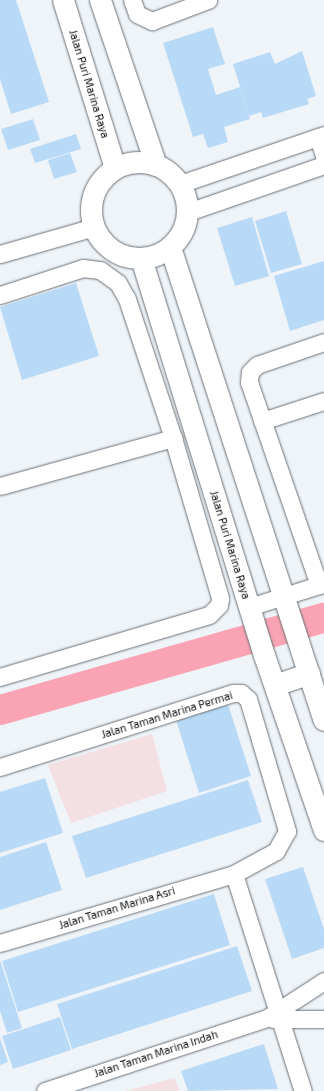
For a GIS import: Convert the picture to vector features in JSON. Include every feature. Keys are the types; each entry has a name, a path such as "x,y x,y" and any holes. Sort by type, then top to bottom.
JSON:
{"street":[{"name":"Jalan Puri Marina Raya","path":"63,0 115,168"},
{"path":"100,0 156,165 180,184 188,212 179,237 170,247 141,258 112,250 94,227 91,210 94,193 102,179 115,168 129,163 156,165"},
{"path":"132,0 137,14 152,21 208,0"},
{"path":"180,184 321,136 324,156"},
{"path":"188,212 324,165"},
{"path":"0,254 94,227"},
{"path":"170,247 285,596 324,720"},
{"name":"Jalan Puri Marina Raya","path":"141,258 264,656 324,830"},
{"path":"0,294 83,268 100,270 118,283 127,299 173,438 220,598 216,610 209,615 0,677"},
{"path":"249,606 321,584 249,382 250,372 257,365 324,342"},
{"path":"262,421 324,401"},
{"path":"0,486 173,438"},
{"path":"275,685 309,673"},
{"name":"Jalan Taman Marina Permai","path":"0,767 233,693 241,693 248,699 287,831 276,851 234,874"},
{"path":"234,874 276,1015 303,1091"},
{"name":"Jalan Taman Marina Asri","path":"0,943 234,874"},
{"name":"Jalan Taman Marina Indah","path":"45,1091 276,1015 324,981"},
{"name":"Jalan Taman Marina Indah","path":"276,1015 324,1019"}],"shaded area":[{"path":"152,734 167,791 71,823 48,765"},
{"path":"175,1078 179,1091 125,1091"}],"building":[{"path":"0,0 16,0 49,102 11,114 0,79"},
{"path":"213,27 225,64 208,69 216,95 240,87 250,119 224,127 228,142 208,148 203,134 193,137 163,43"},
{"path":"302,51 316,96 307,99 309,104 263,118 261,112 249,116 233,64 270,52 275,64"},
{"path":"33,119 40,140 8,150 1,129"},
{"path":"76,134 81,149 35,163 30,149"},
{"path":"70,153 77,172 54,179 48,160"},
{"path":"286,211 302,264 271,273 255,221"},
{"path":"252,217 269,276 235,286 217,228"},
{"path":"324,261 324,320 290,331 274,276"},
{"path":"76,283 99,356 22,380 0,307"},
{"path":"228,704 251,776 199,793 176,720"},
{"path":"45,778 63,833 0,853 0,792"},
{"path":"248,780 262,822 86,878 72,836"},
{"path":"46,842 62,890 0,910 0,857"},
{"path":"303,867 324,929 324,948 292,959 265,879"},
{"path":"214,894 230,945 18,1012 2,961"},
{"path":"237,946 252,991 72,1049 57,1004"},
{"path":"0,960 22,1028 7,1033 0,1011"},
{"path":"60,1017 71,1050 13,1069 2,1036"},
{"path":"0,1038 8,1062 0,1065"},
{"path":"264,1044 278,1089 188,1091 181,1071"}],"waterway":[{"path":"0,710 324,618"}]}
